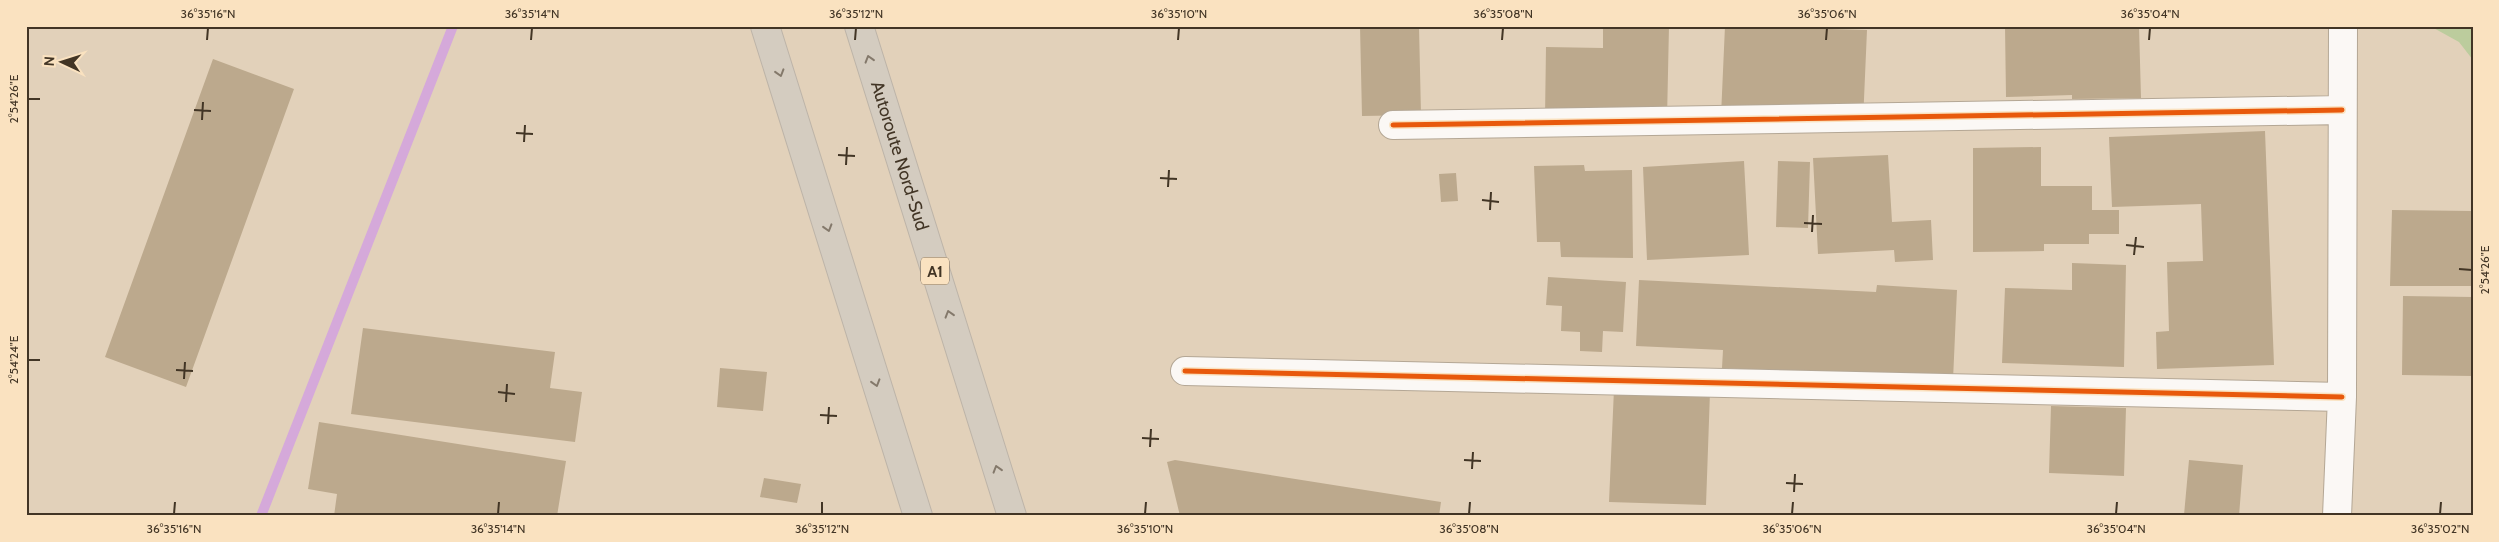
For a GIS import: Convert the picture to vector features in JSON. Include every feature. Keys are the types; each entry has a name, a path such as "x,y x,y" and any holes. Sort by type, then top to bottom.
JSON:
{"highway":[{"path":"765,26 918,516"},
{"name":"Autoroute Nord-Sud","path":"859,26 1012,516"}],"street":[{"path":"2337,516 2342,397 2343,26"},
{"path":"1393,125 2342,110"},
{"path":"1185,371 2342,397"}],"green space":[{"path":"2430,26 2473,26 2473,60 2459,42"}],"building":[{"path":"1360,26 1419,26 1421,115 1362,116"},
{"path":"1603,26 1669,26 1667,119 1545,117 1546,47 1603,48"},
{"path":"1725,26 1867,30 1863,122 1721,116"},
{"path":"2005,26 2139,26 2141,98 2072,99 2072,95 2006,97"},
{"path":"213,59 294,89 186,387 105,357"},
{"path":"2265,131 2274,365 2157,369 2156,332 2169,331 2167,262 2203,261 2201,204 2112,207 2109,137"},
{"path":"2041,147 2041,186 2092,186 2092,210 2119,210 2119,234 2089,234 2089,244 2044,244 2044,251 1973,252 1973,148"},
{"path":"1888,155 1892,222 1931,220 1933,260 1895,262 1894,250 1818,254 1813,158"},
{"path":"1744,161 1749,255 1647,260 1643,167"},
{"path":"1778,161 1810,162 1808,228 1776,227"},
{"path":"1584,165 1585,171 1632,170 1633,258 1561,257 1560,242 1537,242 1534,166"},
{"path":"1456,173 1458,201 1441,202 1439,174"},
{"path":"2392,210 2473,211 2473,286 2390,286"},
{"path":"2072,263 2126,265 2124,367 2002,363 2005,288 2072,290"},
{"path":"1548,277 1626,282 1623,332 1603,331 1602,352 1580,351 1580,332 1561,331 1562,306 1546,305"},
{"path":"1639,280 1876,292 1877,285 1957,290 1953,380 1722,368 1723,350 1636,346"},
{"path":"2403,296 2473,297 2473,376 2402,375"},
{"path":"363,328 555,352 550,388 582,392 575,442 351,414"},
{"path":"720,368 767,372 763,411 717,407"},
{"path":"1614,389 1710,392 1706,505 1609,502"},
{"path":"2051,406 2126,408 2124,476 2049,473"},
{"path":"319,422 566,461 557,516 334,516 337,494 308,489"},
{"path":"1175,460 1441,502 1439,516 1180,516 1167,462"},
{"path":"2189,460 2243,465 2239,516 2184,515"},
{"path":"764,478 801,484 797,503 760,497"}],"waterway":[{"path":"261,516 453,26"}],"cycle path":[{"path":"1393,125 2342,110"},
{"path":"1185,371 2342,397"}]}
